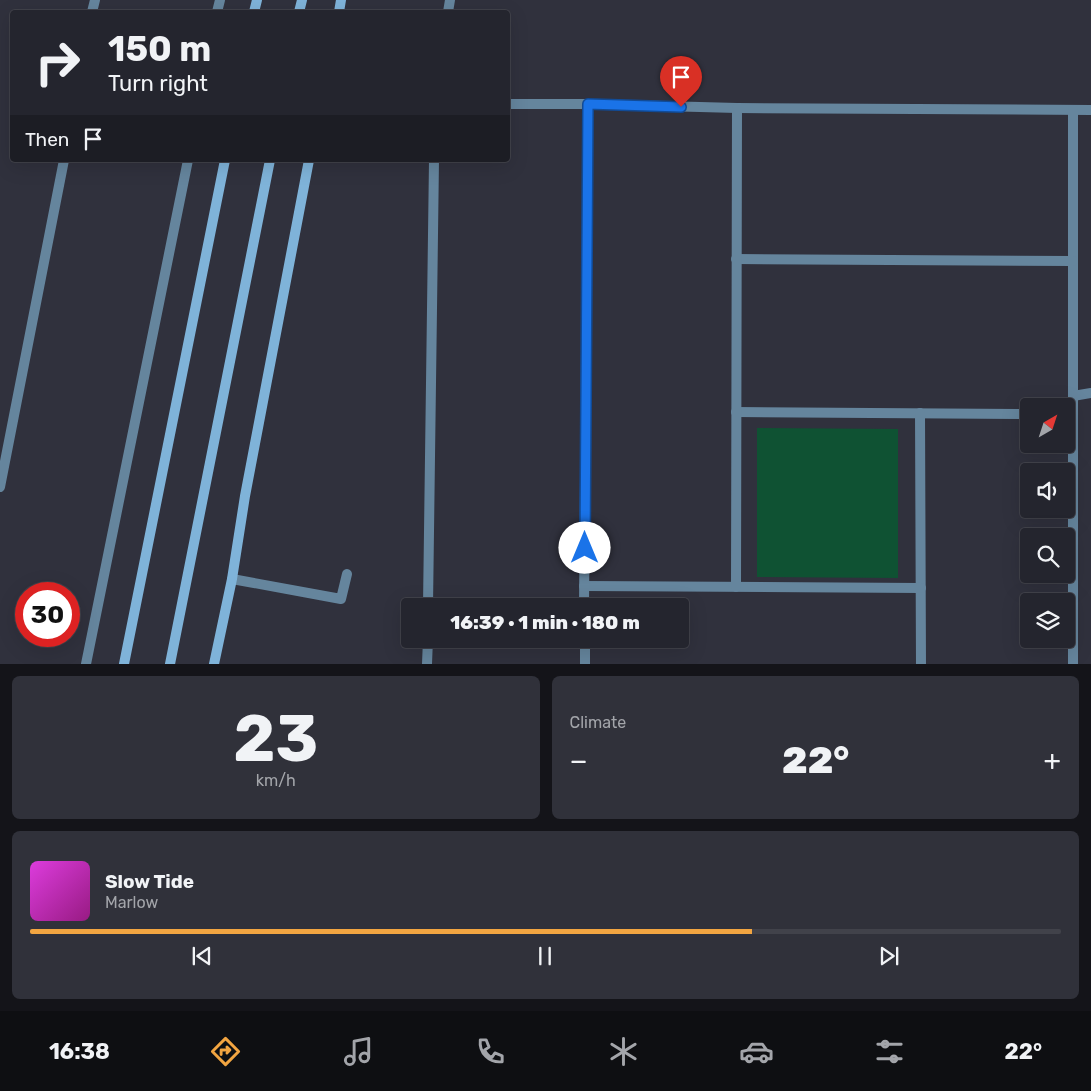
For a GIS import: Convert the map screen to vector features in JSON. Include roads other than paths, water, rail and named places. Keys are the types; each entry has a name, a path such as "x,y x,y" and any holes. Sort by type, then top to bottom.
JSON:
{"main road":[{"path":"124,664 225,162"},
{"path":"170,664 270,162"},
{"path":"214,664 232,579 245,496 309,162"}],"street":[{"path":"510,104 737,108 1091,110"},
{"path":"584,598 588,104"},
{"path":"736,587 737,108"},
{"path":"1073,110 1073,396 1091,393"},
{"path":"0,487 64,162"},
{"path":"86,664 188,162"},
{"path":"428,598 434,162"},
{"path":"736,259 1073,261"},
{"path":"736,412 1020,414"},
{"path":"920,413 922,664"},
{"path":"1071,453 1074,664"},
{"path":"232,579 341,599 347,574"},
{"path":"584,586 921,588"},
{"path":"428,648 428,664"},
{"path":"585,648 585,664"}]}
